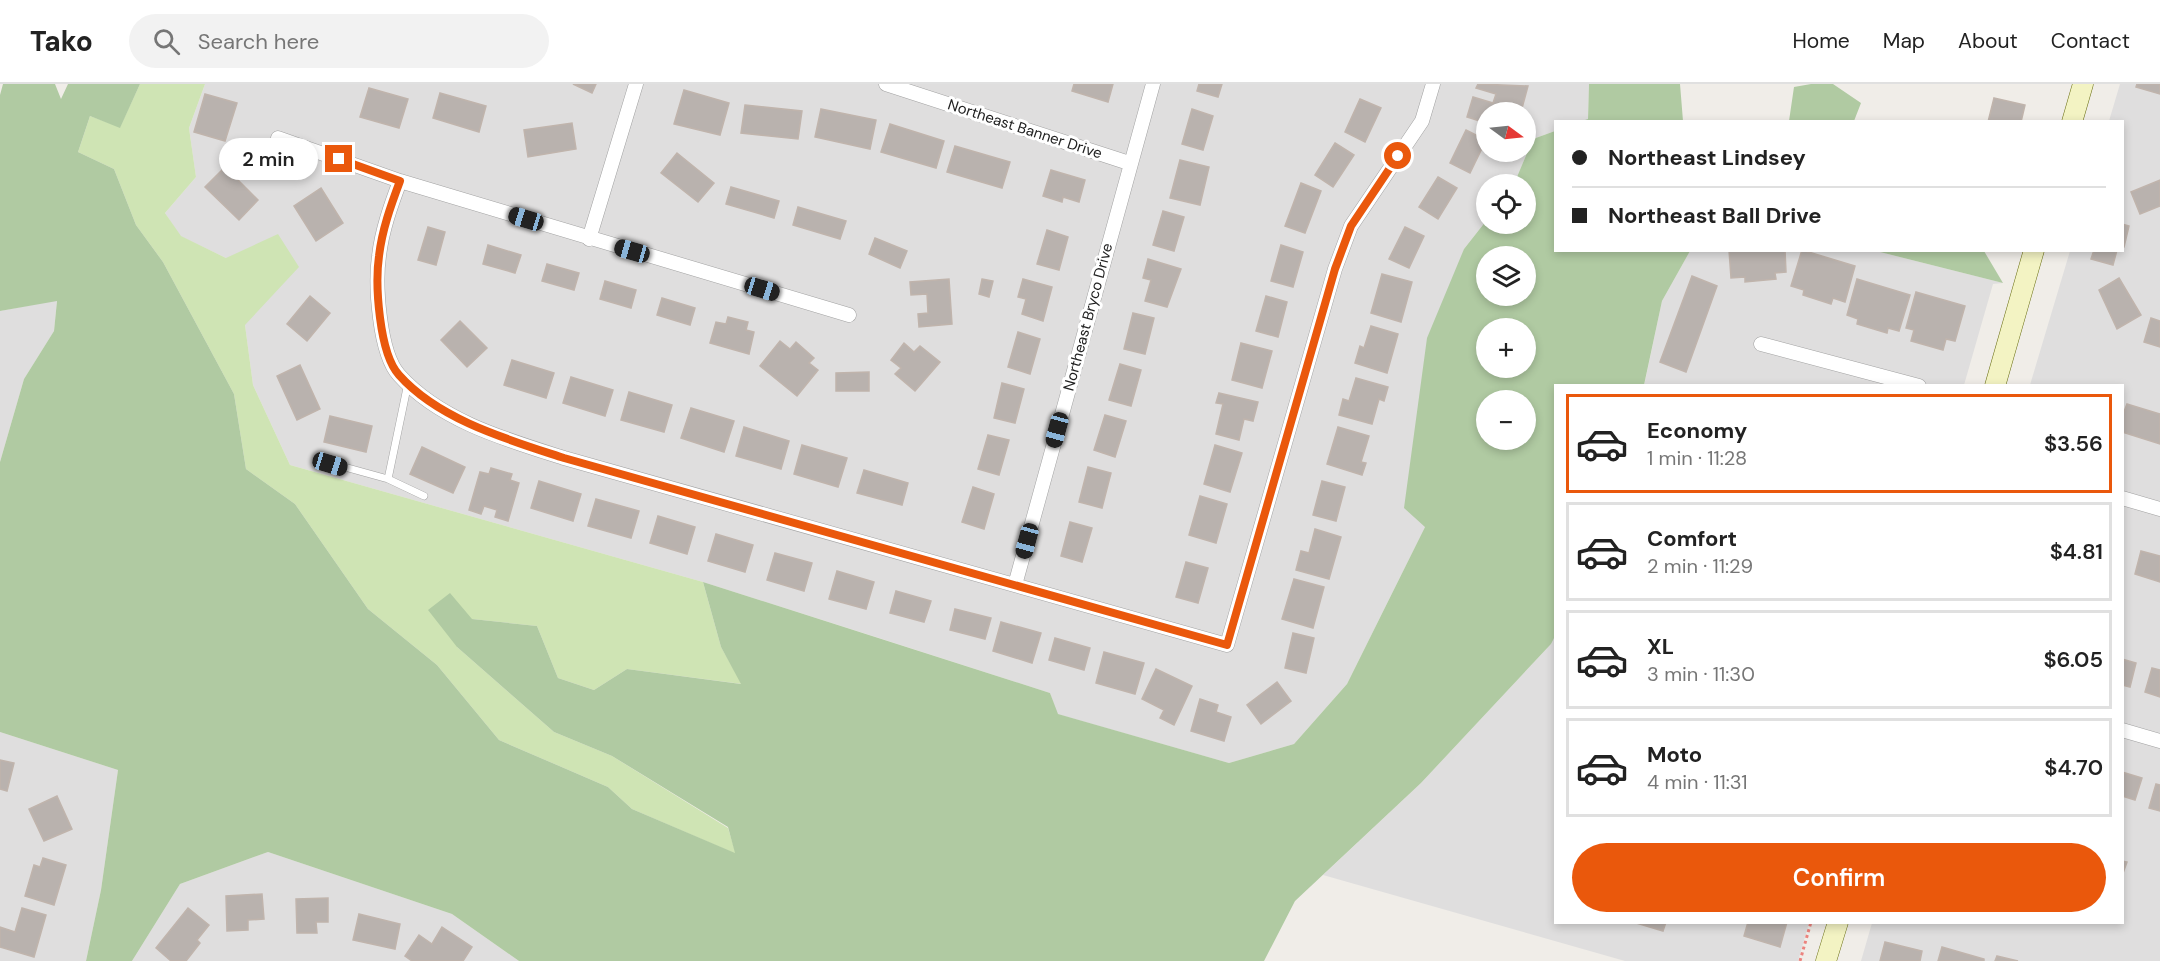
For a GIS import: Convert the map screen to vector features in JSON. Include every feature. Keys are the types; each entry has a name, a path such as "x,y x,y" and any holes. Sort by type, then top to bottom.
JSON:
{"street":[{"path":"589,239 636,84"},
{"name":"Northeast Banner Drive","path":"886,84 1129,163"},
{"name":"Northeast Bryco Drive","path":"1015,585 1129,163 1153,84"},
{"path":"400,181 379,256 379,289 385,348 396,372 443,411 501,438 1227,645 1339,258 1351,226 1422,122 1433,84"},
{"path":"2073,120 2083,84"},
{"path":"278,138 400,181 849,315"},
{"path":"1996,384 2033,252"},
{"path":"1761,344 1911,384"},
{"path":"2124,499 2160,509"},
{"path":"2124,731 2160,741"},
{"path":"1826,961 1837,924"}],"lane":[{"path":"388,479 408,383"},
{"path":"330,464 388,479 424,496"}],"path":[{"path":"1800,961 1810,924"}],"shaded area":[{"path":"205,84 1589,84 1588,120 1554,120 1554,131 1536,138 1536,102 1476,102 1476,162 1523,162 1518,174 1476,174 1476,234 1464,249 1425,527 1347,684 1294,744 1229,763 1057,714 1050,693 703,582 290,465 253,385 245,325 226,258 180,236 165,213 196,177 189,128"},
{"path":"2120,84 2160,84 2160,961 1861,961 1872,924 2124,924 2124,384 2030,384 2070,252 2124,252 2124,120 2109,120"},
{"path":"1689,252 1880,252 2003,283 1993,284 1964,384 1644,384 1662,301"},
{"path":"57,300 54,331 24,379 0,462 0,311"},
{"path":"1554,636 1554,924 1809,924 1798,961 1625,961 1323,875 1421,783 1551,644"},
{"path":"0,732 118,770 101,890 86,961 0,961"},
{"path":"268,852 452,914 519,961 132,961 180,884"}],"green space":[{"path":"3,84 55,84 61,99 68,84 140,84 120,128 90,116 78,152 114,169 136,225 163,262 234,394 246,469 295,504 368,609 437,665 499,740 608,787 632,809 735,853 728,827 612,756 554,732 457,647 428,610 450,593 472,619 537,626 558,678 594,690 627,669 741,684 721,647 703,582 1050,693 1058,714 1229,763 1294,744 1347,684 1425,527 1404,508 1427,338 1464,249 1476,234 1536,234 1536,174 1518,174 1523,162 1536,162 1536,138 1554,131 1554,252 1689,252 1662,301 1644,384 1554,384 1554,638 1551,644 1421,783 1295,901 1264,961 519,961 452,914 268,852 180,884 132,961 86,961 101,890 118,770 0,732 0,462 24,379 54,331 57,301 0,311 0,95"},
{"path":"140,84 205,84 189,128 196,177 165,213 181,236 226,258 278,234 299,267 245,325 253,385 290,465 703,582 721,647 742,684 627,669 594,690 558,678 537,626 472,619 457,647 554,732 612,756 728,828 736,854 632,809 608,787 499,740 437,665 368,609 295,504 246,469 234,394 163,262 136,225 114,169 78,152 90,116 120,127"},
{"path":"1589,84 1680,84 1683,120 1585,120 1588,119"},
{"path":"1833,84 1861,103 1854,120 1789,120 1794,87"},
{"path":"1880,252 1985,252 2003,283"}],"building":[{"path":"573,84 596,84 592,93"},
{"path":"1074,84 1113,84 1108,102 1072,91"},
{"path":"1199,84 1222,84 1218,97 1197,91"},
{"path":"1478,84 1528,86 1524,102 1493,102 1496,94 1476,88"},
{"path":"2137,84 2160,84 2160,94 2136,87"},
{"path":"369,88 408,99 399,128 360,117"},
{"path":"684,90 729,103 720,135 674,124"},
{"path":"440,93 486,106 479,132 433,118"},
{"path":"205,94 237,103 225,141 194,132"},
{"path":"1473,97 1490,102 1476,102 1476,120 1467,117"},
{"path":"1994,98 2025,105 2021,120 1988,120"},
{"path":"1360,99 1381,108 1365,142 1345,132"},
{"path":"745,105 802,111 798,139 741,133"},
{"path":"821,109 876,120 870,149 815,137"},
{"path":"1192,109 1213,116 1203,150 1182,144"},
{"path":"572,123 576,149 528,157 524,130"},
{"path":"890,124 944,141 936,168 881,152"},
{"path":"1466,130 1476,135 1476,161 1470,173 1450,163"},
{"path":"1335,143 1354,155 1333,187 1315,175"},
{"path":"955,146 1010,162 1002,188 947,172"},
{"path":"677,153 714,183 698,202 661,173"},
{"path":"1180,160 1209,167 1200,205 1170,198"},
{"path":"225,167 258,200 239,220 205,187"},
{"path":"1051,170 1085,180 1079,202 1063,197 1062,202 1043,196"},
{"path":"1438,177 1457,188 1438,219 1419,207"},
{"path":"2160,180 2160,206 2140,214 2131,192"},
{"path":"1301,183 1321,191 1305,233 1285,226"},
{"path":"731,187 779,201 774,218 726,204"},
{"path":"321,188 343,223 316,241 294,206"},
{"path":"798,207 846,221 840,239 793,225"},
{"path":"1163,211 1184,217 1174,251 1153,245"},
{"path":"2124,225 2129,226 2124,247"},
{"path":"428,227 445,232 436,265 418,260"},
{"path":"1405,227 1424,236 1409,268 1389,259"},
{"path":"1047,230 1068,237 1059,270 1037,264"},
{"path":"875,238 907,251 900,268 869,254"},
{"path":"488,245 521,255 515,273 483,264"},
{"path":"1281,245 1303,252 1293,287 1271,281"},
{"path":"1729,252 1785,252 1786,272 1775,273 1776,279 1745,282 1745,277 1731,278"},
{"path":"1801,252 1809,252 1855,266 1845,302 1833,298 1831,304 1803,295 1804,290 1791,286"},
{"path":"2093,252 2116,252 2113,265 2091,259"},
{"path":"1148,259 1181,269 1167,307 1145,301 1151,280 1143,278"},
{"path":"547,264 579,273 574,290 542,281"},
{"path":"1382,274 1412,282 1401,322 1371,313"},
{"path":"1692,276 1717,286 1686,372 1660,362"},
{"path":"2119,278 2141,315 2117,329 2099,290"},
{"path":"949,279 952,324 919,327 918,314 928,313 927,294 911,295 910,282"},
{"path":"982,279 993,281 989,297 979,294"},
{"path":"1023,279 1052,287 1043,321 1022,314 1026,299 1018,297"},
{"path":"1857,279 1910,295 1899,331 1888,328 1887,333 1857,324 1858,319 1847,315"},
{"path":"605,281 636,290 631,308 600,299"},
{"path":"1916,292 1965,306 1955,341 1946,339 1943,350 1911,341 1914,330 1906,328"},
{"path":"310,296 330,313 307,341 287,324"},
{"path":"1266,296 1287,302 1278,337 1256,331"},
{"path":"662,298 695,308 690,325 657,315"},
{"path":"1133,313 1154,318 1145,354 1124,349"},
{"path":"728,317 748,322 746,330 754,332 749,354 710,343 716,322 726,324"},
{"path":"2151,318 2160,321 2160,347 2144,342"},
{"path":"460,321 487,348 467,367 441,340"},
{"path":"1371,326 1398,334 1387,373 1355,363 1360,346 1364,348"},
{"path":"1018,332 1040,339 1030,374 1008,367"},
{"path":"780,341 790,349 796,342 814,358 809,363 818,370 797,396 760,366"},
{"path":"904,343 914,352 920,346 940,362 915,391 895,374 901,368 891,360"},
{"path":"1241,343 1272,351 1262,388 1232,380"},
{"path":"512,360 554,373 546,398 504,385"},
{"path":"1120,364 1141,370 1131,406 1109,400"},
{"path":"300,365 320,409 297,420 277,376"},
{"path":"869,372 869,391 836,391 836,373"},
{"path":"571,377 613,390 605,416 563,403"},
{"path":"1356,378 1388,387 1384,401 1379,399 1372,424 1339,415 1343,399 1349,401"},
{"path":"1002,383 1024,389 1015,423 994,418"},
{"path":"629,392 672,405 664,432 621,420"},
{"path":"1219,393 1258,402 1253,421 1244,419 1239,440 1216,434 1223,404 1216,403"},
{"path":"2127,404 2160,414 2160,444 2124,433 2124,412"},
{"path":"691,408 734,421 724,452 681,438"},
{"path":"1105,415 1126,421 1115,457 1094,450"},
{"path":"330,416 372,426 366,452 324,442"},
{"path":"744,427 789,441 781,469 736,456"},
{"path":"1338,427 1369,436 1361,462 1366,463 1362,475 1327,464"},
{"path":"988,435 1009,440 999,475 978,469"},
{"path":"802,445 847,458 838,487 794,474"},
{"path":"1215,445 1242,453 1230,492 1204,484"},
{"path":"422,447 465,467 453,493 410,474"},
{"path":"1088,467 1111,473 1102,508 1079,502"},
{"path":"491,468 512,474 510,480 519,483 508,521 495,517 497,510 484,506 481,514 469,510 480,472 489,474"},
{"path":"864,470 908,483 902,505 857,493"},
{"path":"539,481 581,494 573,521 531,508"},
{"path":"1322,481 1345,487 1336,521 1313,515"},
{"path":"973,487 994,494 984,529 962,522"},
{"path":"1200,496 1227,504 1216,543 1189,535"},
{"path":"596,499 639,511 631,538 588,526"},
{"path":"658,516 695,527 687,554 650,543"},
{"path":"1070,522 1092,528 1082,562 1061,556"},
{"path":"1315,529 1341,537 1329,579 1296,570 1301,551 1309,553"},
{"path":"716,534 753,545 745,572 708,561"},
{"path":"2141,551 2160,556 2160,582 2135,574"},
{"path":"775,553 812,563 804,591 767,580"},
{"path":"1186,562 1208,568 1198,603 1176,597"},
{"path":"837,571 874,582 866,609 829,599"},
{"path":"1294,579 1324,587 1313,628 1282,619"},
{"path":"896,591 931,601 924,622 890,613"},
{"path":"955,609 991,618 985,639 950,630"},
{"path":"1001,622 1041,633 1032,663 993,651"},
{"path":"1293,633 1314,638 1306,673 1285,668"},
{"path":"1055,638 1090,648 1084,670 1049,660"},
{"path":"1104,652 1144,663 1135,694 1096,683"},
{"path":"2124,660 2136,663 2130,687 2124,686"},
{"path":"2152,668 2160,670 2160,697 2145,692"},
{"path":"1156,669 1192,686 1174,725 1160,718 1164,710 1142,699"},
{"path":"1277,682 1291,701 1261,724 1247,705"},
{"path":"1200,699 1218,705 1216,712 1231,717 1224,741 1191,731"},
{"path":"0,760 14,763 7,791 0,789"},
{"path":"2124,773 2142,778 2135,800 2124,797"},
{"path":"2156,784 2160,785 2160,811 2149,808"},
{"path":"57,796 72,829 44,841 29,809"},
{"path":"43,858 66,865 54,905 25,896 34,865 40,867"},
{"path":"262,894 264,919 248,920 248,930 227,931 226,896"},
{"path":"328,898 328,922 316,922 317,933 297,933 296,899"},
{"path":"22,908 46,915 34,957 0,947 0,927 15,932"},
{"path":"188,908 209,925 197,940 200,943 186,961 171,961 156,948"},
{"path":"359,914 400,924 395,949 353,940"},
{"path":"1640,924 1665,924 1663,931"},
{"path":"1747,924 1786,924 1780,947 1744,936"},
{"path":"442,927 472,947 463,961 412,961 405,956 419,935 432,944"},
{"path":"1885,942 1922,951 1920,961 1880,961"},
{"path":"1942,947 1984,959 1984,961 1938,961"},
{"path":"1997,956 2018,961 1995,961"}],"route":[{"path":"339,159 400,181 389,211 379,256 379,289 385,348 399,376 443,411 501,438 564,458 1227,645 1335,269 1351,226 1398,156"}]}
